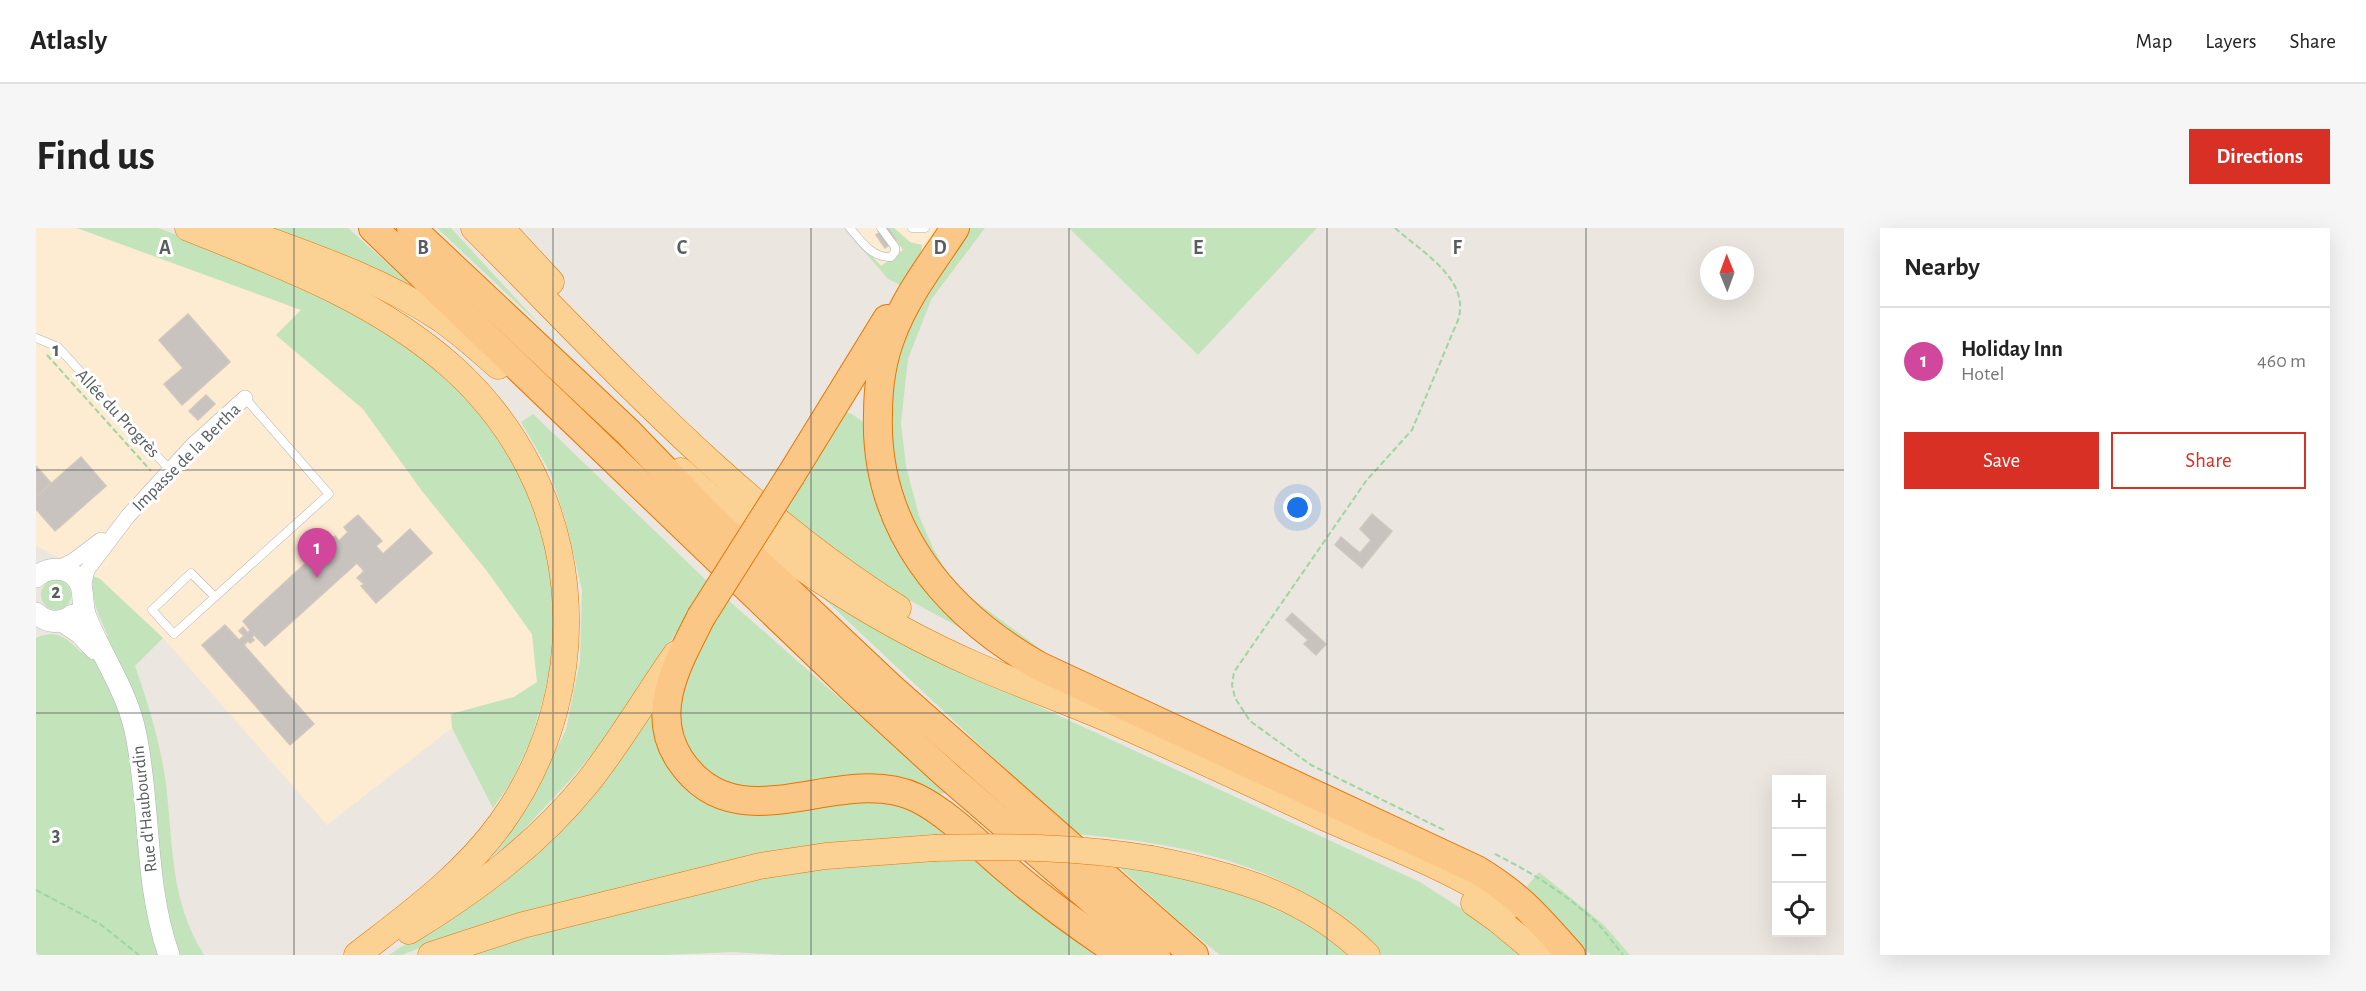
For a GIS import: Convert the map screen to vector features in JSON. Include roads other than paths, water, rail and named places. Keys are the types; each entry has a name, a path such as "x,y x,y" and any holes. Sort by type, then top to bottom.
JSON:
{"highway":[{"path":"188,228 278,264 359,303 399,327 452,368 484,400 516,442 539,490 555,534 566,601 566,656 549,733 531,775 500,825 468,861 431,895 357,955"},
{"path":"235,228 356,274 408,299 441,320 478,348 678,534 721,561"},
{"path":"373,228 853,688 948,776 1156,955"},
{"path":"411,228 628,432 713,520 890,687 1194,955"},
{"path":"474,228 725,476 806,545 882,598 969,648 1113,721 1343,826 1434,864 1494,897 1555,949"},
{"path":"501,228 623,361 662,415"},
{"path":"368,955 459,899 507,863 540,834 609,755 701,617 791,475 943,228"},
{"path":"955,228 897,323 886,353 878,403 880,460 888,496 911,548 940,588 970,616 1024,658 1052,673 1453,858 1506,888 1539,917 1555,949"},
{"path":"628,432 653,445 717,501 786,556 875,613 974,665 1113,721"},
{"path":"701,617 677,664 667,696 666,724 676,754 698,780 709,789 725,796 764,802 866,788 900,791 936,810 1036,894 1122,955"},
{"path":"431,955 523,925 760,866 826,856 984,846 1060,848 1152,859 1233,877 1289,899 1328,921 1367,955"}],"main road":[{"path":"45,569 72,574 79,582 85,615 109,666"},
{"path":"36,614 48,621 62,621 76,612 82,596"},
{"path":"62,621 80,633 109,666"},
{"name":"Rue d'Haubourdin","path":"109,666 127,702 136,734 146,794 153,891 158,921 169,955"}],"street":[{"name":"Impasse de la Bertha","path":"82,596 87,570 166,465 245,398"},
{"name":"Impasse de la Bertha","path":"45,569 68,564 86,552 128,516"}],"lane":[{"path":"850,228 867,248 882,257 891,257 895,252 895,247 881,228"},
{"path":"912,228 925,228"},
{"name":"Allée du Progrès","path":"36,338 58,348 166,465"},
{"path":"215,597 191,573 152,610 174,634 215,597 328,494 245,398"}],"place":[{"name":"Holiday Inn","path":"317,578"}]}
